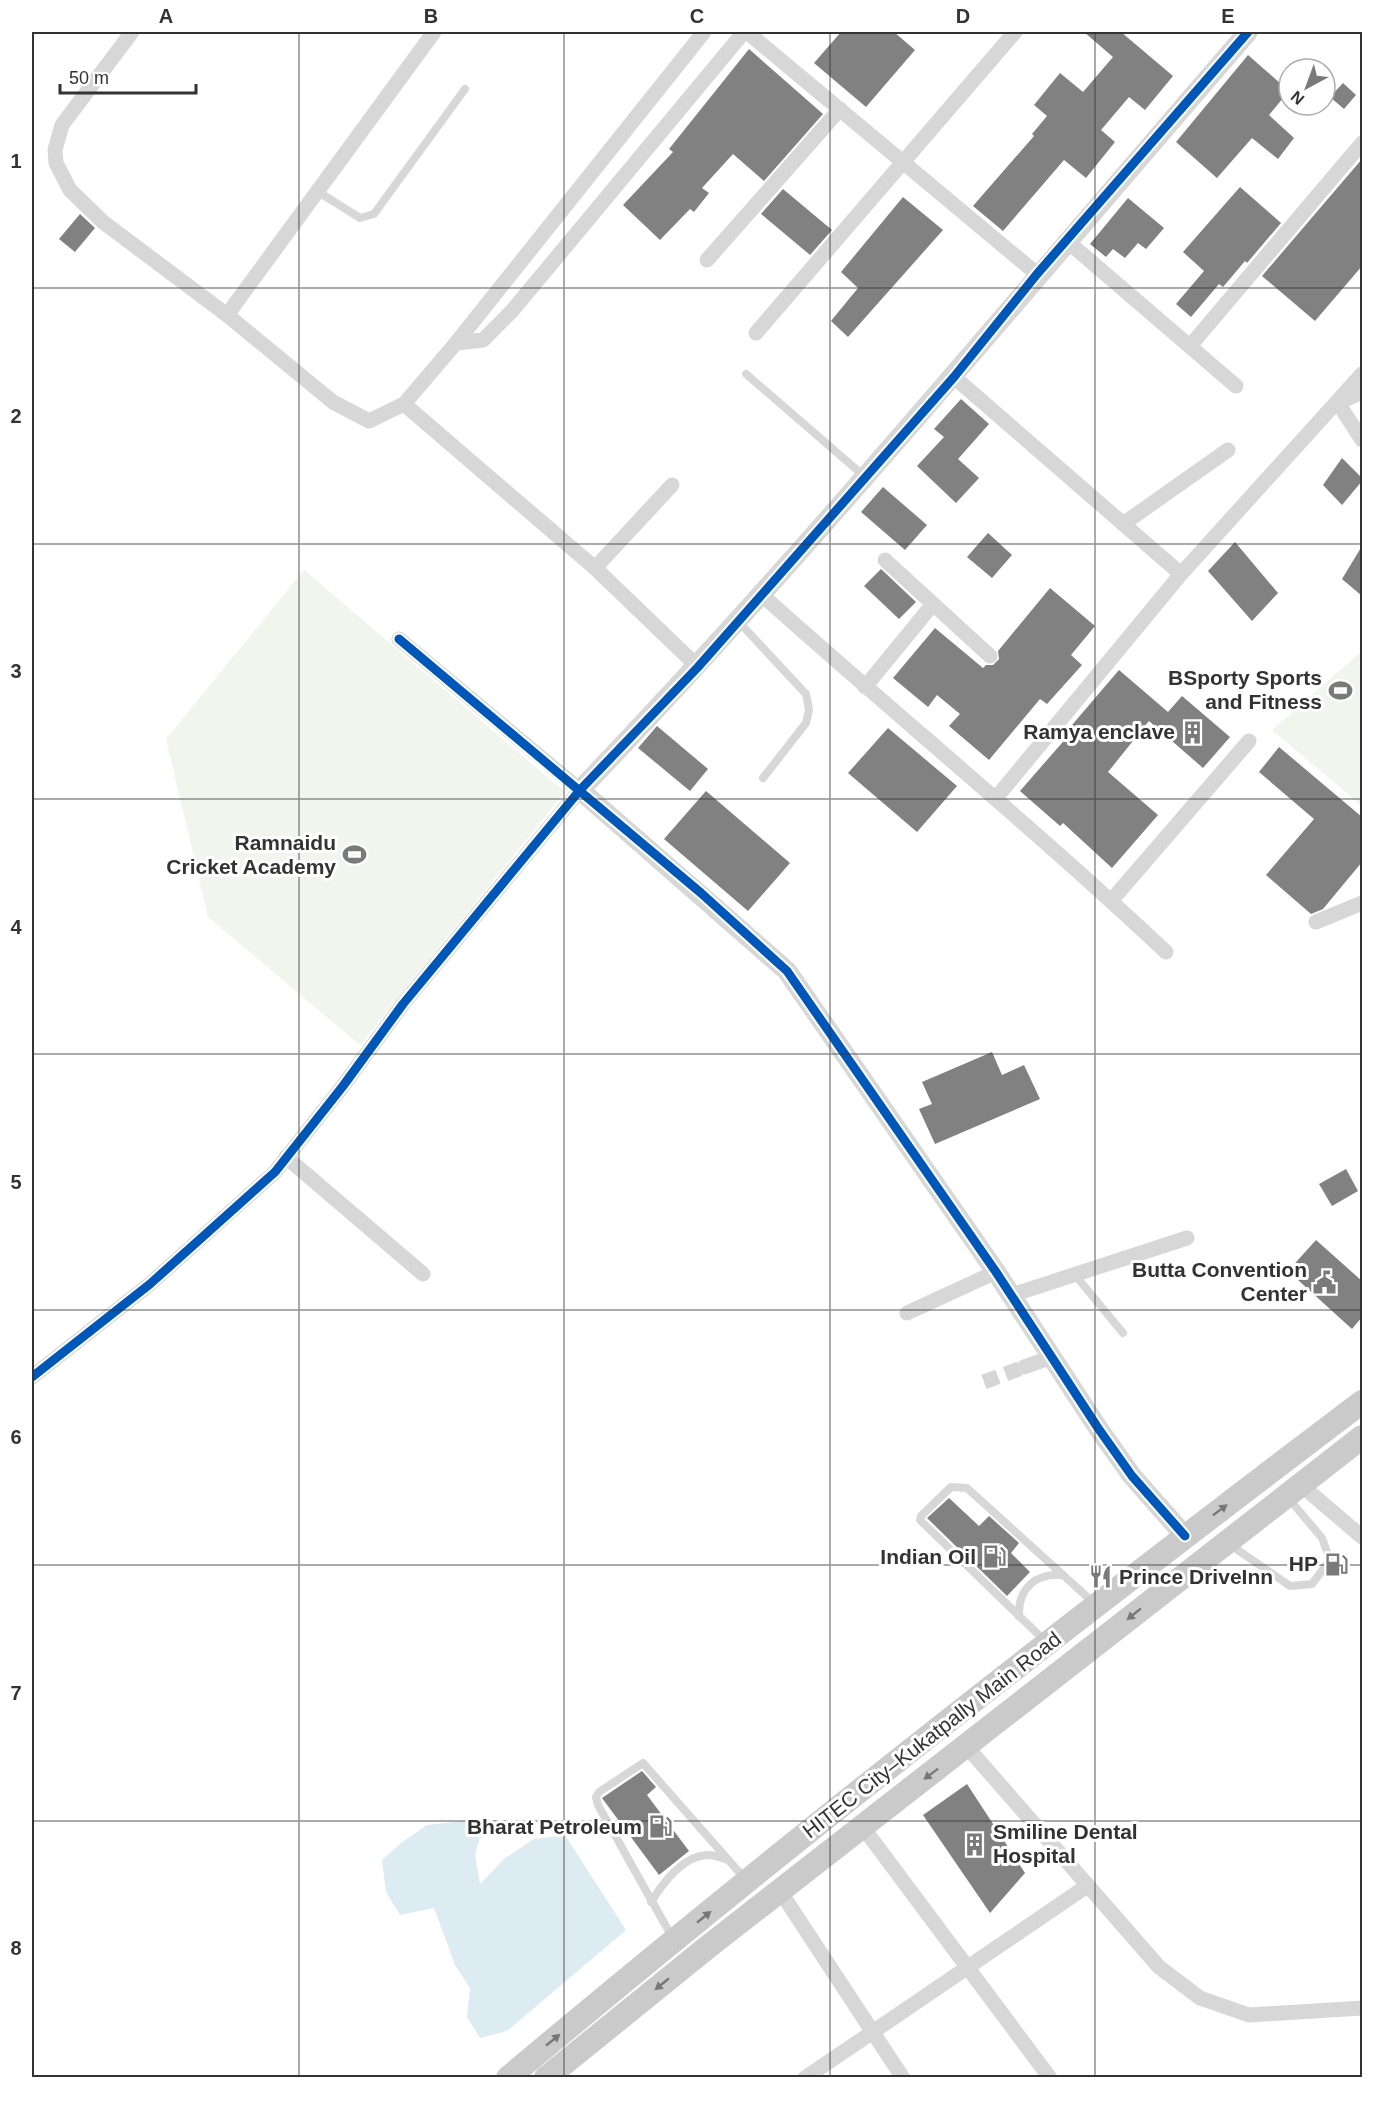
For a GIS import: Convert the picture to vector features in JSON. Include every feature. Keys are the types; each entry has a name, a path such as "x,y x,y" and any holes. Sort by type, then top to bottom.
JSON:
{"main road":[{"name":"HITEC City–Kukatpally Main Road","path":"508,2078 747,1882 1096,1605 1362,1402"},
{"name":"HITEC City–Kukatpally Main Road","path":"546,2078 862,1826 967,1748 1362,1437"}],"street":[{"path":"132,32 62,125 55,150 56,163 70,190 103,222 227,315 333,402 369,421 404,404 456,343 704,32"},
{"path":"227,315 434,32"},
{"path":"456,343 483,340 512,311 746,32 1037,274"},
{"path":"756,333 1015,32"},
{"path":"32,1377 150,1284 275,1172 343,1086 403,1004 580,790 698,667 762,595 864,476 954,377 1037,274 1248,32"},
{"path":"706,260 840,109"},
{"path":"1190,346 1362,143"},
{"path":"1067,241 1236,386"},
{"path":"996,798 1181,574 1362,374"},
{"path":"954,377 1181,574"},
{"path":"1338,403 1362,392"},
{"path":"1338,403 1362,440"},
{"path":"404,404 595,568 698,667"},
{"path":"1123,524 1228,450"},
{"path":"595,568 672,485"},
{"path":"885,560 990,656"},
{"path":"762,595 865,687 996,798 1166,952"},
{"path":"865,687 933,604"},
{"path":"399,639 580,790 787,970 1012,1295 1132,1476 1185,1536"},
{"path":"1112,901 1249,741"},
{"path":"1316,922 1362,903"},
{"path":"286,1157 423,1274"},
{"path":"1012,1295 1187,1238"},
{"path":"907,1313 996,1272"},
{"path":"1024,1367 1052,1357"},
{"path":"1293,1490 1362,1538"},
{"path":"967,1748 1159,1967 1200,1998 1249,2015 1362,2008"},
{"path":"862,1826 1050,2078"},
{"path":"805,2078 966,1966 1087,1886"},
{"path":"780,1891 903,2078"}],"lane":[{"path":"317,191 360,218 374,214 465,89"},
{"path":"746,374 864,476"},
{"path":"738,621 806,694 809,710 806,723 763,778"},
{"path":"1075,1275 1123,1333"},
{"path":"1048,1643 924,1526 921,1516 951,1487 967,1488 1096,1605"},
{"path":"1226,1542 1290,1586 1312,1584 1330,1560 1322,1538 1293,1490"},
{"path":"1019,1616 1018,1603 1023,1593 1034,1581 1046,1573 1062,1575"},
{"path":"674,1941 596,1797 640,1763 646,1766 747,1882"},
{"path":"651,1902 664,1882 690,1859 709,1855 729,1860"}],"shaded area":[{"name":"Ramnaidu Cricket Academy","path":"304,570 565,792 360,1045 208,917 166,739"},
{"name":"BSporty Sports and Fitness","path":"1362,651 1362,806 1272,730"},
{"path":"465,1821 481,1833 475,1855 480,1884 504,1859 534,1839 565,1835 626,1930 507,2031 480,2038 467,2017 470,1988 455,1965 434,1908 400,1915 386,1892 382,1860 427,1825"}],"building":[{"path":"841,32 894,32 915,50 866,107 814,63"},
{"path":"1084,32 1121,32 1173,76 1145,110 1129,97 1101,130 1115,142 1086,178 1064,160 1003,231 973,206 1034,136 1032,134 1047,116 1034,105 1060,73 1083,92 1113,57"},
{"path":"749,49 823,114 764,181 733,154 702,188 709,193 694,212 690,209 660,240 623,205 673,152 669,149"},
{"path":"1248,55 1277,80 1277,105 1269,115 1294,138 1278,159 1252,138 1217,178 1176,142"},
{"path":"1343,83 1356,95 1344,109 1337,103 1337,89"},
{"path":"1362,159 1362,266 1315,321 1262,276"},
{"path":"1240,187 1281,223 1247,263 1245,261 1223,287 1219,284 1191,317 1176,304 1204,271 1183,252"},
{"path":"783,189 832,230 810,255 761,214"},
{"path":"903,197 943,230 848,337 831,321 858,288 841,272"},
{"path":"1128,198 1164,228 1146,249 1138,243 1125,258 1113,249 1106,257 1090,244"},
{"path":"80,214 95,228 75,252 59,239"},
{"path":"961,399 989,424 958,459 979,478 956,503 917,466 944,437 934,429"},
{"path":"1342,458 1362,478 1362,481 1342,505 1323,485"},
{"path":"883,487 927,525 905,550 861,512"},
{"path":"988,533 1012,555 992,578 967,557"},
{"path":"1235,542 1278,593 1252,621 1208,571"},
{"path":"1362,546 1362,596 1342,579"},
{"path":"881,569 916,602 899,619 864,586"},
{"path":"1050,588 1095,626 1071,655 1082,665 1047,704 1040,699 989,760 949,726 960,714 937,695 928,707 893,678 935,628 983,668 986,665 993,665 999,659 998,651"},
{"path":"1119,670 1168,712 1182,696 1230,737 1203,768 1149,721 1108,772 1158,815 1112,868 1063,823 1060,826 1020,791 1075,728 1072,725"},
{"path":"657,726 708,769 690,791 638,748"},
{"path":"888,728 957,786 917,832 848,773"},
{"path":"1279,747 1362,817 1362,862 1323,909 1311,914 1266,875 1314,819 1259,772"},
{"path":"706,791 790,863 748,911 664,839"},
{"path":"992,1052 1002,1075 1024,1065 1040,1099 935,1144 919,1109 932,1104 922,1082"},
{"path":"1346,1169 1358,1191 1332,1206 1319,1184"},
{"path":"1316,1240 1362,1281 1362,1317 1352,1329 1288,1271"},
{"path":"949,1498 979,1526 989,1516 1019,1543 1011,1553 1030,1572 1007,1596 927,1518"},
{"path":"642,1771 656,1787 647,1795 689,1851 659,1875 602,1798"},
{"name":"Smiline Dental Hospital","path":"967,1784 1025,1873 990,1913 923,1815"}],"tunnel":[{"path":"984,1382 1024,1367"}],"cycle path":[{"path":"32,1377 150,1284 275,1172 343,1086 403,1004 580,790 698,667 954,377 1037,274 1248,32"},
{"path":"399,639 701,893 787,971 996,1272 1098,1428 1132,1476 1185,1536"}],"place":[{"name":"BSporty Sports and Fitness","path":"1340,690"},
{"name":"Ramya enclave","path":"1193,732"},
{"name":"Ramnaidu Cricket Academy","path":"354,855"},
{"name":"Butta Convention Center","path":"1325,1282"},
{"name":"Indian Oil","path":"994,1557"},
{"name":"HP","path":"1336,1564"},
{"name":"Prince DriveInn","path":"1101,1577"},
{"name":"Bharat Petroleum","path":"660,1827"},
{"name":"Smiline Dental Hospital","path":"975,1844"}]}
